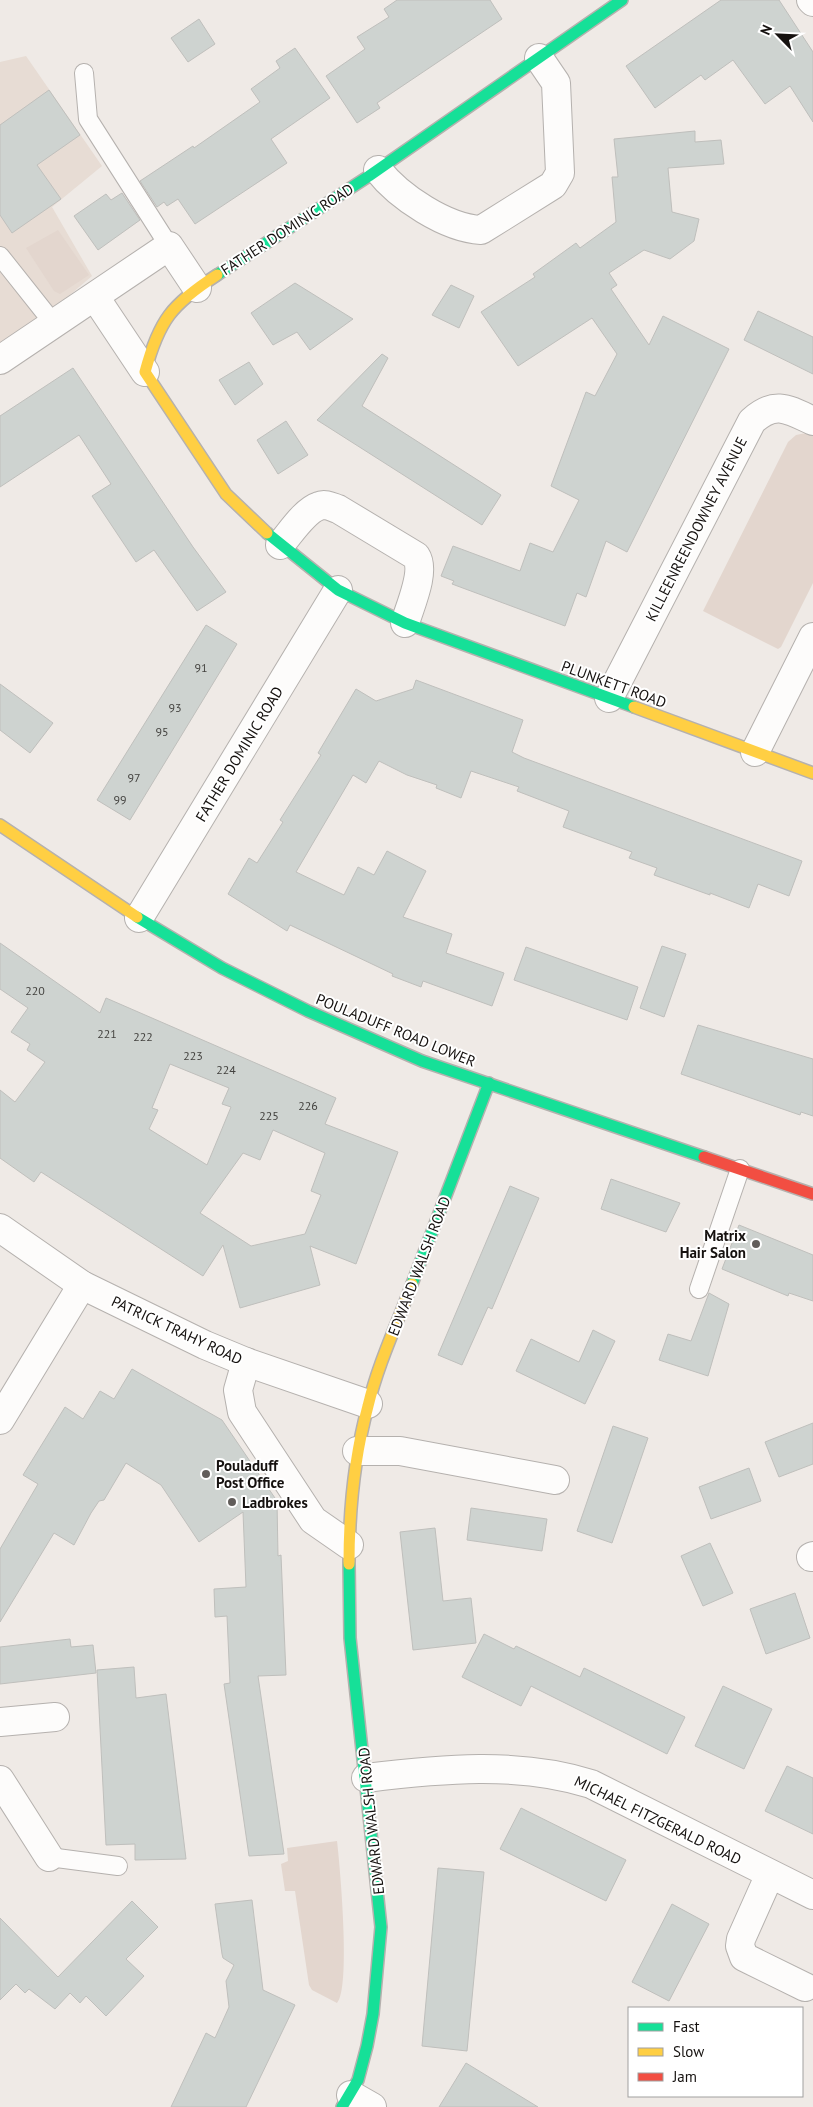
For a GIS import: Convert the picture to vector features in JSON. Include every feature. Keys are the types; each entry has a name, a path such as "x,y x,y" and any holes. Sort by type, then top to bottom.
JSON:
{"street":[{"name":"FATHER DOMINIC ROAD","path":"145,372 158,327 174,306 197,288 378,170 622,0"},
{"path":"378,170 396,190 453,225 467,229 481,230 553,185 560,173 556,82 539,58"},
{"path":"0,360 169,246 197,288"},
{"path":"94,297 226,494 280,545 338,590 405,623 421,572 420,562 416,556 338,509 326,505 319,506 309,512 280,545"},
{"name":"KILLEENREENDOWNEY AVENUE","path":"609,698 752,421 762,412 780,408 813,422"},
{"name":"FATHER DOMINIC ROAD","path":"139,918 338,590"},
{"name":"PLUNKETT ROAD","path":"405,623 813,773"},
{"path":"755,752 813,637"},
{"name":"POULADUFF ROAD LOWER","path":"0,825 139,918 222,968 308,1011 422,1060 813,1194"},
{"name":"EDWARD WALSH ROAD","path":"355,2103 369,2039 381,1927 350,1638 349,1544 352,1484 357,1451 368,1404 489,1083"},
{"name":"PATRICK TRAHY ROAD","path":"0,1228 82,1285 208,1347 368,1404"},
{"path":"0,1420 82,1285"},
{"path":"246,1362 238,1390 242,1412 313,1520 320,1527 349,1544"},
{"path":"357,1451 400,1451 555,1480"},
{"path":"0,1722 56,1717"},
{"name":"MICHAEL FITZGERALD ROAD","path":"366,1778 468,1770 536,1771 564,1775 591,1784 813,1895"},
{"path":"0,1780 50,1857"},
{"path":"770,1874 741,1939 742,1951 744,1957 805,1988"}],"lane":[{"path":"84,73 88,119 169,246"},
{"path":"0,256 54,324"},
{"path":"699,1289 740,1169"},
{"path":"50,1857 118,1866"}],"shaded area":[{"path":"26,56 102,166 52,207 92,276 30,329 0,346 0,62"},
{"path":"58,230 89,275 60,294 54,291 26,248"},
{"path":"813,433 813,583 781,647 778,649 703,611 788,442 796,435"},
{"path":"337,1841 344,1952 341,1993 337,2003 312,1990 309,1985 295,1891 285,1891 281,1864 288,1861 287,1848"}],"building":[{"path":"397,0 490,0 502,19 377,103 380,108 357,123 326,76 365,49 357,37 389,17 384,9"},
{"path":"721,0 779,0 813,52 813,122 790,86 765,104 733,60 705,80 701,75 655,108 626,66"},
{"path":"199,19 215,44 188,62 171,38"},
{"path":"295,48 330,98 271,139 287,163 195,224 178,199 167,206 164,202 157,207 140,181 193,146 194,148 260,102 251,89 280,68 276,61"},
{"path":"49,90 80,135 37,165 61,199 12,233 0,215 0,125"},
{"path":"695,131 695,142 721,140 724,164 668,168 672,212 699,219 694,241 670,259 644,250 609,273 617,285 611,289 649,345 663,316 729,349 627,552 606,541 586,597 577,593 565,626 452,584 454,581 441,576 453,546 520,571 530,543 553,552 579,500 551,486 586,392 595,396 617,354 592,318 518,366 481,312 535,277 533,274 576,243 580,248 616,222 612,177 618,177 614,139"},
{"path":"122,193 140,220 98,250 74,216 106,194 111,200"},
{"path":"295,283 353,319 310,350 297,332 273,345 251,313"},
{"path":"451,285 474,296 459,328 432,315"},
{"path":"758,311 813,337 813,374 744,340"},
{"path":"382,354 388,358 362,406 501,495 482,525 317,420"},
{"path":"249,362 263,384 235,405 219,380"},
{"path":"73,368 193,547 226,592 197,611 154,550 136,562 92,496 111,484 79,435 0,487 0,416"},
{"path":"286,421 308,455 278,474 257,440"},
{"path":"206,625 237,644 130,820 97,800"},
{"path":"416,680 523,720 512,752 524,758 802,861 789,896 758,884 749,908 654,875 657,868 629,858 632,852 563,827 569,811 517,791 519,787 471,771 461,798 436,788 437,785 407,775 379,761 366,783 353,775 296,872 344,895 358,867 374,875 387,851 426,871 403,917 452,934 446,953 504,973 492,1006 423,981 421,987 392,976 393,974 290,925 287,931 228,894 249,858 257,863 283,822 280,820 321,755 318,753 356,689 376,701 413,689"},
{"path":"0,684 53,723 30,753 0,730"},
{"path":"0,943 100,1013 106,998 336,1098 325,1124 398,1152 356,1264 310,1246 320,1285 240,1308 223,1245 203,1276 41,1172 34,1182 0,1158 0,1090 15,1102 45,1062 27,1050 30,1044 11,1032 28,1008 0,989","holes":["170,1064 229,1088 222,1104 231,1107 207,1165 149,1129 158,1110 152,1108","273,1130 325,1153 311,1191 321,1195 305,1234 251,1246 200,1213 243,1153 260,1160"]},
{"path":"662,946 686,954 664,1017 640,1008"},
{"path":"526,947 638,987 627,1020 514,980"},
{"path":"698,1025 813,1059 813,1116 801,1112 800,1115 681,1074"},
{"path":"611,1179 680,1203 666,1232 601,1209"},
{"path":"510,1186 539,1198 492,1309 488,1307 462,1365 438,1355"},
{"path":"739,1225 813,1255 813,1301 789,1293 788,1296 722,1269"},
{"path":"709,1293 729,1304 708,1376 659,1360 668,1334 691,1341"},
{"path":"593,1330 615,1341 585,1404 516,1371 531,1339 579,1362"},
{"path":"132,1369 222,1420 277,1501 278,1556 281,1555 286,1675 258,1676 284,1854 249,1856 224,1684 230,1683 227,1616 215,1617 214,1589 246,1587 243,1512 199,1542 161,1485 126,1463 104,1500 99,1501 91,1513 74,1545 54,1533 0,1622 0,1549 38,1484 23,1475 65,1407 83,1419 100,1391 114,1399"},
{"path":"813,1423 813,1464 779,1477 765,1442"},
{"path":"613,1426 648,1438 612,1543 577,1531"},
{"path":"749,1468 761,1501 711,1519 699,1487"},
{"path":"471,1508 547,1519 542,1551 467,1540"},
{"path":"435,1528 443,1601 471,1598 476,1643 413,1650 400,1532"},
{"path":"710,1543 733,1593 703,1606 681,1556"},
{"path":"795,1593 810,1638 766,1654 750,1609"},
{"path":"484,1634 514,1649 516,1646 580,1677 584,1668 685,1717 667,1754 531,1686 521,1706 462,1677"},
{"path":"70,1639 71,1647 93,1645 96,1673 0,1684 0,1647"},
{"path":"134,1667 136,1698 166,1694 186,1859 135,1860 135,1844 106,1845 97,1670"},
{"path":"723,1686 772,1709 744,1769 695,1746"},
{"path":"787,1766 813,1778 813,1834 765,1811"},
{"path":"521,1808 626,1860 606,1901 500,1849"},
{"path":"438,1868 484,1872 467,2051 422,2046"},
{"path":"252,1900 263,1990 295,2005 246,2107 171,2107 206,2033 215,2038 229,2007 226,1981 234,1965 223,1958 215,1904"},
{"path":"132,1901 158,1927 126,1959 144,1976 106,2016 86,1996 80,2003 70,1993 55,2009 29,1989 25,1993 16,1984 0,2000 0,1918 58,1977"},
{"path":"672,1904 709,1924 669,2001 632,1982"},
{"path":"466,2063 538,2107 439,2107"}],"traffic: fast":[{"path":"217,275 369,176 622,0"},
{"path":"267,533 338,590 405,623 634,707"},
{"path":"137,917 222,968 308,1011 422,1061 704,1157"},
{"path":"412,1284 489,1083"},
{"path":"342,2107 358,2080 367,2046 373,2014 381,1927 350,1638 349,1564"}],"traffic: slow":[{"path":"217,275 189,295 169,315 156,339 145,372 226,494 267,533"},
{"path":"634,707 813,773"},
{"path":"0,825 137,917"},
{"path":"349,1564 353,1484 363,1426 377,1375 412,1284"}],"traffic: jam":[{"path":"704,1157 813,1194"}],"place":[{"name":"Matrix Hair Salon","path":"756,1244"},
{"name":"Pouladuff Post Office","path":"206,1474"},
{"name":"Ladbrokes","path":"232,1502"}]}
